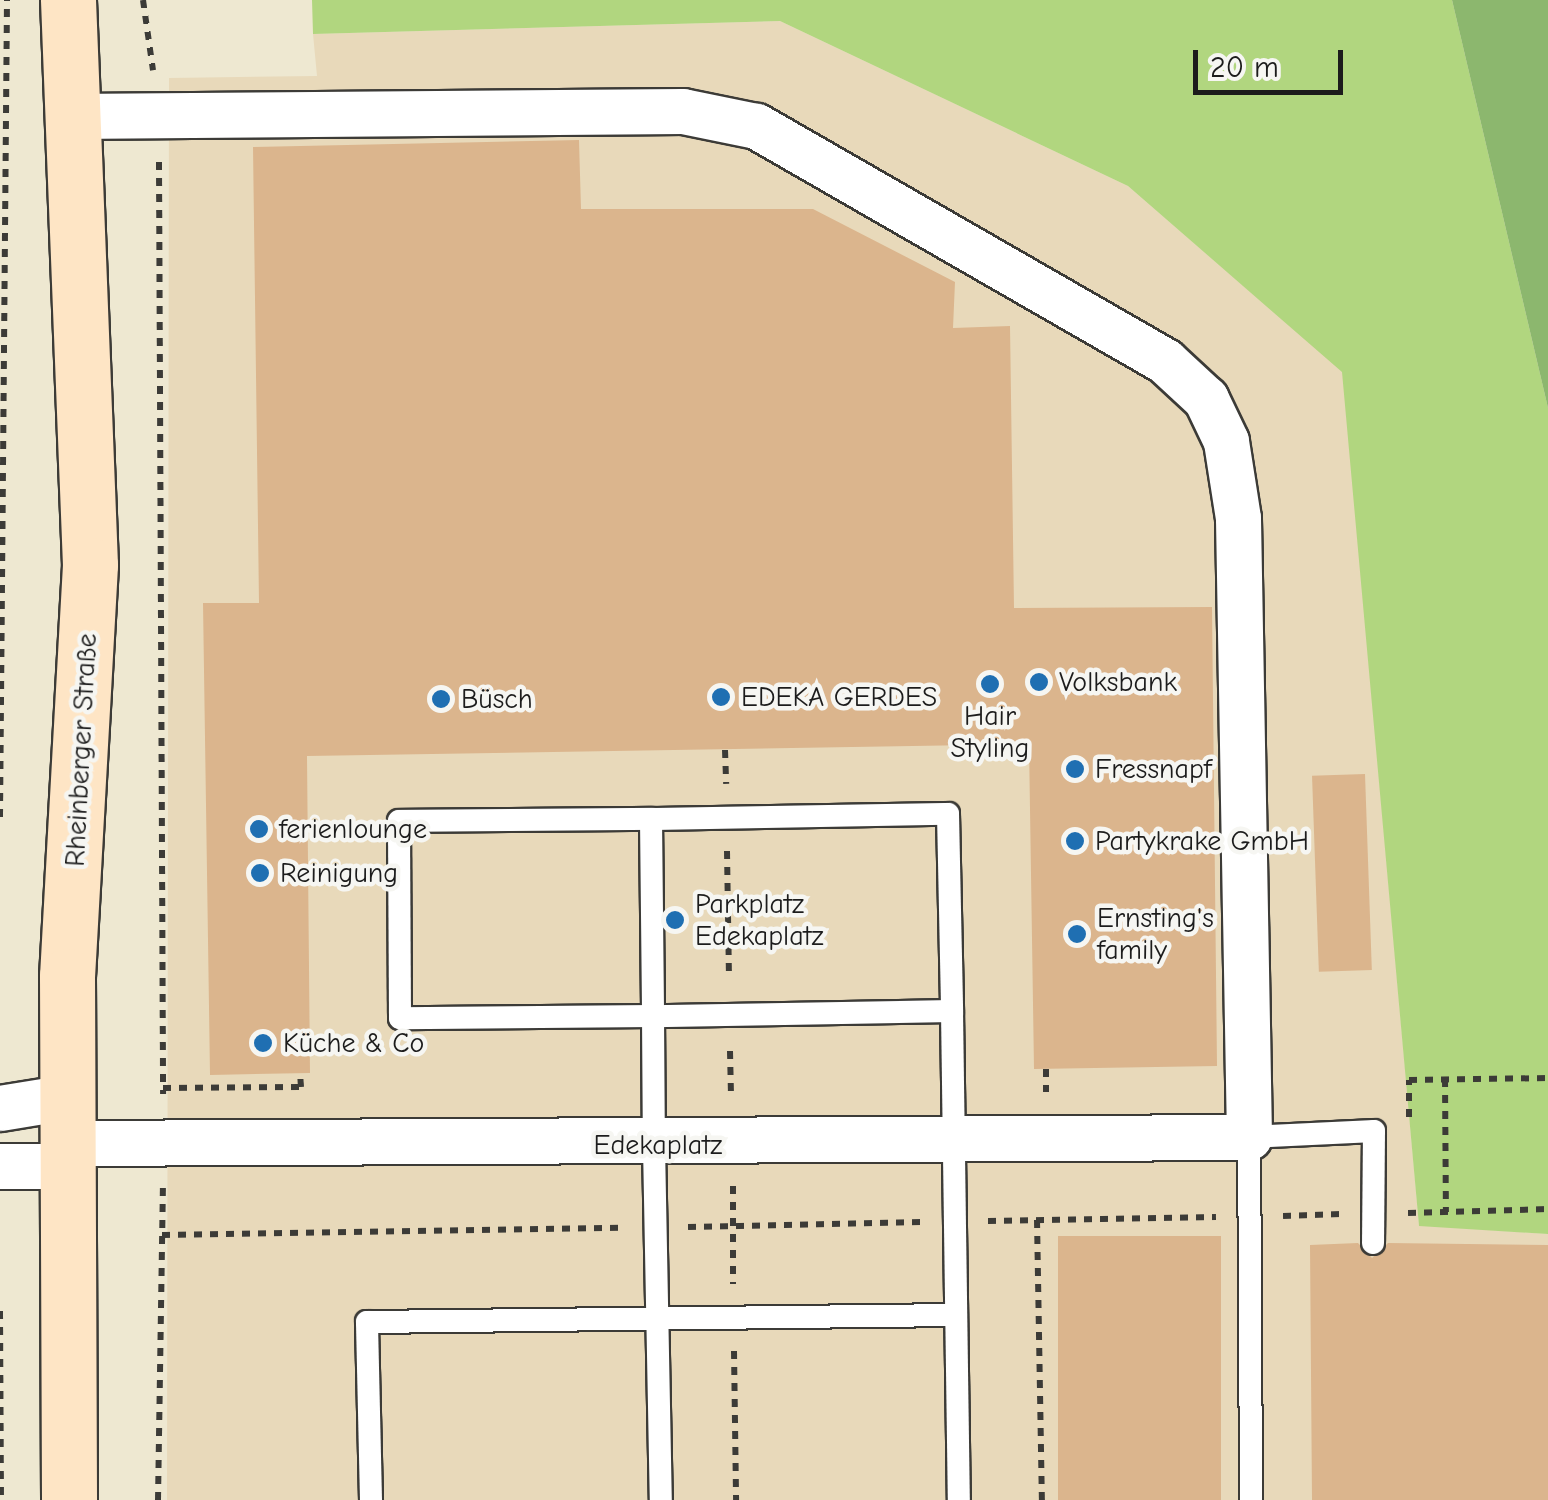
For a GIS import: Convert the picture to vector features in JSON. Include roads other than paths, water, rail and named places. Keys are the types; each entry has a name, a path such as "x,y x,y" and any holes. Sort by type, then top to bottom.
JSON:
{"main road":[{"name":"Rheinberger Straße","path":"68,0 90,564 67,1136 69,1500"}],"street":[{"path":"70,116 160,112 683,111 756,126 1165,360 1192,386 1226,441 1238,518 1249,1137"},
{"path":"0,1108 67,1136"},
{"path":"0,1166 67,1136"},
{"name":"Edekaplatz","path":"67,1136 164,1144 654,1146 1249,1137"}],"lane":[{"path":"952,1011 400,1018 398,820 948,814 952,1011 959,1500"},
{"path":"651,819 661,1500"},
{"path":"1251,1500 1249,1137 1374,1130 1373,1243"},
{"path":"371,1500 367,1322 956,1315"}],"place":[{"name":"Volksbank","path":"1039,682"},
{"name":"Hair Styling","path":"990,684"},
{"name":"EDEKA GERDES","path":"721,697"},
{"name":"Büsch","path":"441,699"},
{"name":"Fressnapf","path":"1075,769"},
{"name":"ferienlounge","path":"259,829"},
{"name":"Partykrake GmbH","path":"1075,841"},
{"name":"Reinigung","path":"260,873"},
{"name":"Parkplatz Edekaplatz","path":"675,920"},
{"name":"Ernsting's family","path":"1077,934"},
{"name":"Küche & Co","path":"263,1043"}]}
